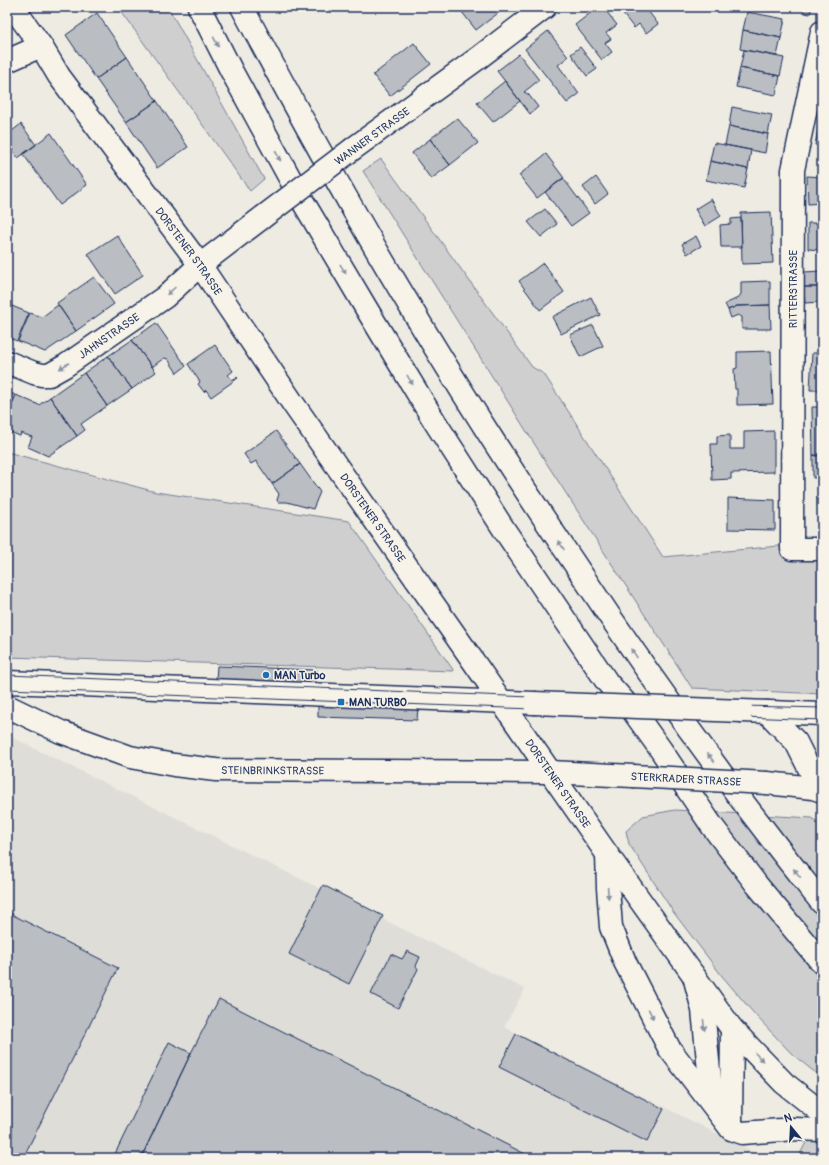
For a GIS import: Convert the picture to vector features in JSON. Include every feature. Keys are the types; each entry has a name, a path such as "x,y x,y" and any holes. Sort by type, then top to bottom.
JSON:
{"main road":[{"name":"DORSTENER STRASSE","path":"13,7 41,46 59,76 200,265 303,418 607,854 732,1029 784,1083 822,1113"},
{"path":"198,7 303,201 382,335 505,531 607,682 638,718 712,826 822,963"},
{"path":"242,7 291,99 400,291 521,484 651,677 782,854 822,903"},
{"name":"WANNER STRASSE","path":"200,265 354,148 477,59 545,7"},
{"name":"RITTERSTRASSE","path":"822,32 793,170 792,549 822,549"},
{"path":"7,61 41,46"},
{"name":"JAHNSTRASSE","path":"7,362 34,373 49,375 65,366 165,296 200,265"},
{"path":"7,682 822,714"},
{"name":"STEINBRINKSTRASSE","path":"7,706 61,732 130,757 174,765 216,770 550,772"},
{"path":"767,712 796,742 817,782"},
{"name":"STERKRADER STRASSE","path":"550,772 767,783 817,782"},
{"path":"607,854 610,927 625,962 669,1048 731,1129 742,1133 794,1129 822,1130"},
{"path":"693,973 703,1010 710,1081 731,1129"},
{"path":"731,1129 732,1029"}],"shaded area":[{"path":"118,7 168,7 264,179 250,191"},
{"path":"381,159 532,367 544,374 663,557 779,546 822,545 822,694 692,688 549,467 363,171"},
{"path":"7,452 156,492 349,521 454,671 7,657"},
{"path":"7,735 525,989 504,1027 766,1158 7,1158"},
{"path":"675,810 812,818 822,825 822,1078 792,1054 757,1017 722,976 674,913 629,844 626,831 643,816"},
{"path":"822,1111 822,1158 798,1158"}],"building":[{"path":"458,7 506,7 476,30"},
{"path":"598,7 603,7 617,25 606,33 611,39 605,43 612,52 602,60 575,25"},
{"path":"645,7 658,24 646,33 639,24 634,28 618,8"},
{"path":"801,7 812,7 810,14 805,13"},
{"path":"747,12 785,19 781,38 743,30"},
{"path":"97,13 127,57 96,79 66,35"},
{"path":"743,30 781,38 777,56 740,49"},
{"path":"548,31 568,57 558,65 579,94 567,103 525,49"},
{"path":"414,43 431,64 390,96 373,75"},
{"path":"580,47 597,69 587,76 571,54"},
{"path":"744,50 784,58 780,76 740,68"},
{"path":"519,54 539,80 524,92 528,94 538,107 530,114 497,71"},
{"path":"127,57 157,101 126,122 96,79"},
{"path":"740,68 780,76 776,95 736,87"},
{"path":"505,81 520,101 493,122 477,103"},
{"path":"157,101 188,147 157,168 126,122"},
{"path":"732,107 772,115 768,134 729,126"},
{"path":"822,109 822,124 819,124"},
{"path":"457,118 478,143 450,165 430,139"},
{"path":"21,124 36,145 18,158 7,143 7,135"},
{"path":"819,124 822,124 822,146 815,145"},
{"path":"729,126 768,134 765,153 725,145"},
{"path":"51,133 87,185 60,205 23,154"},
{"path":"430,139 450,165 431,179 412,153"},
{"path":"714,143 751,150 748,169 710,161"},
{"path":"546,154 564,178 537,198 519,175"},
{"path":"710,161 748,169 744,188 706,180"},
{"path":"807,176 822,177 822,203 808,204"},
{"path":"596,177 608,194 595,204 583,187"},
{"path":"563,178 589,213 571,226 545,192"},
{"path":"711,199 721,216 705,226 695,209"},
{"path":"545,209 557,224 541,237 528,222"},
{"path":"771,212 773,263 742,264 741,213"},
{"path":"741,218 742,247 721,247 720,225 731,224 731,219"},
{"path":"808,223 822,223 822,250 808,249"},
{"path":"117,235 143,275 115,294 88,254"},
{"path":"696,236 701,246 687,254 682,244"},
{"path":"543,263 564,292 540,310 519,281"},
{"path":"822,271 822,287 804,287 804,272"},
{"path":"94,277 114,304 76,331 57,303"},
{"path":"770,281 770,305 737,306 728,310 725,304 738,298 741,294 741,282"},
{"path":"804,287 822,287 822,302 805,303"},
{"path":"591,297 600,315 561,334 552,317"},
{"path":"7,304 29,313 17,341 7,337"},
{"path":"58,305 76,331 45,352 18,341 30,313 42,317"},
{"path":"770,305 771,329 742,329 742,317 738,315 731,318 728,310 737,306"},
{"path":"156,323 186,366 177,373 168,359 164,358 152,367 132,340"},
{"path":"593,325 603,346 580,357 570,335"},
{"path":"132,340 156,372 132,389 108,356"},
{"path":"215,345 233,371 228,375 232,380 237,377 238,378 211,397 206,390 204,392 198,384 200,382 188,364"},
{"path":"771,351 773,404 737,405 737,389 735,389 734,369 737,368 737,352"},
{"path":"812,353 822,353 822,390 810,390"},
{"path":"108,356 132,389 107,406 84,373"},
{"path":"84,373 107,406 81,424 85,430 77,436 50,397"},
{"path":"7,391 15,395 7,414"},
{"path":"16,395 39,405 50,397 77,436 48,456 28,447 32,437 21,433 20,436 7,431 7,417"},
{"path":"812,407 822,407 822,456 813,455"},
{"path":"276,431 300,464 272,484 256,461 251,464 244,454"},
{"path":"774,431 774,472 731,473 731,479 712,480 711,444 717,444 717,436 730,435 730,449 744,449 744,432"},
{"path":"813,455 822,456 822,477 813,478"},
{"path":"300,464 320,492 313,509 287,502 278,502 277,500 279,494 272,484"},
{"path":"822,477 822,505 818,506 817,478"},
{"path":"728,498 775,500 775,530 728,529"},
{"name":"MAN Turbo","path":"217,666 317,670 316,683 216,680"},
{"name":"MAN Turbo","path":"318,704 418,708 417,720 318,717"},
{"path":"323,885 383,916 349,984 289,954"},
{"path":"7,912 118,968 23,1158 7,1158"},
{"path":"407,951 420,957 416,966 418,969 398,1008 371,994 391,954 402,959"},
{"path":"219,999 533,1158 141,1158 191,1053"},
{"path":"516,1034 664,1109 647,1142 499,1067"},
{"path":"169,1042 191,1053 141,1158 113,1158"}],"tram line":[{"path":"7,675 822,708"},
{"path":"7,689 822,720"}],"place":[{"name":"MAN Turbo","path":"266,675"},
{"name":"MAN TURBO","path":"341,702"}]}
